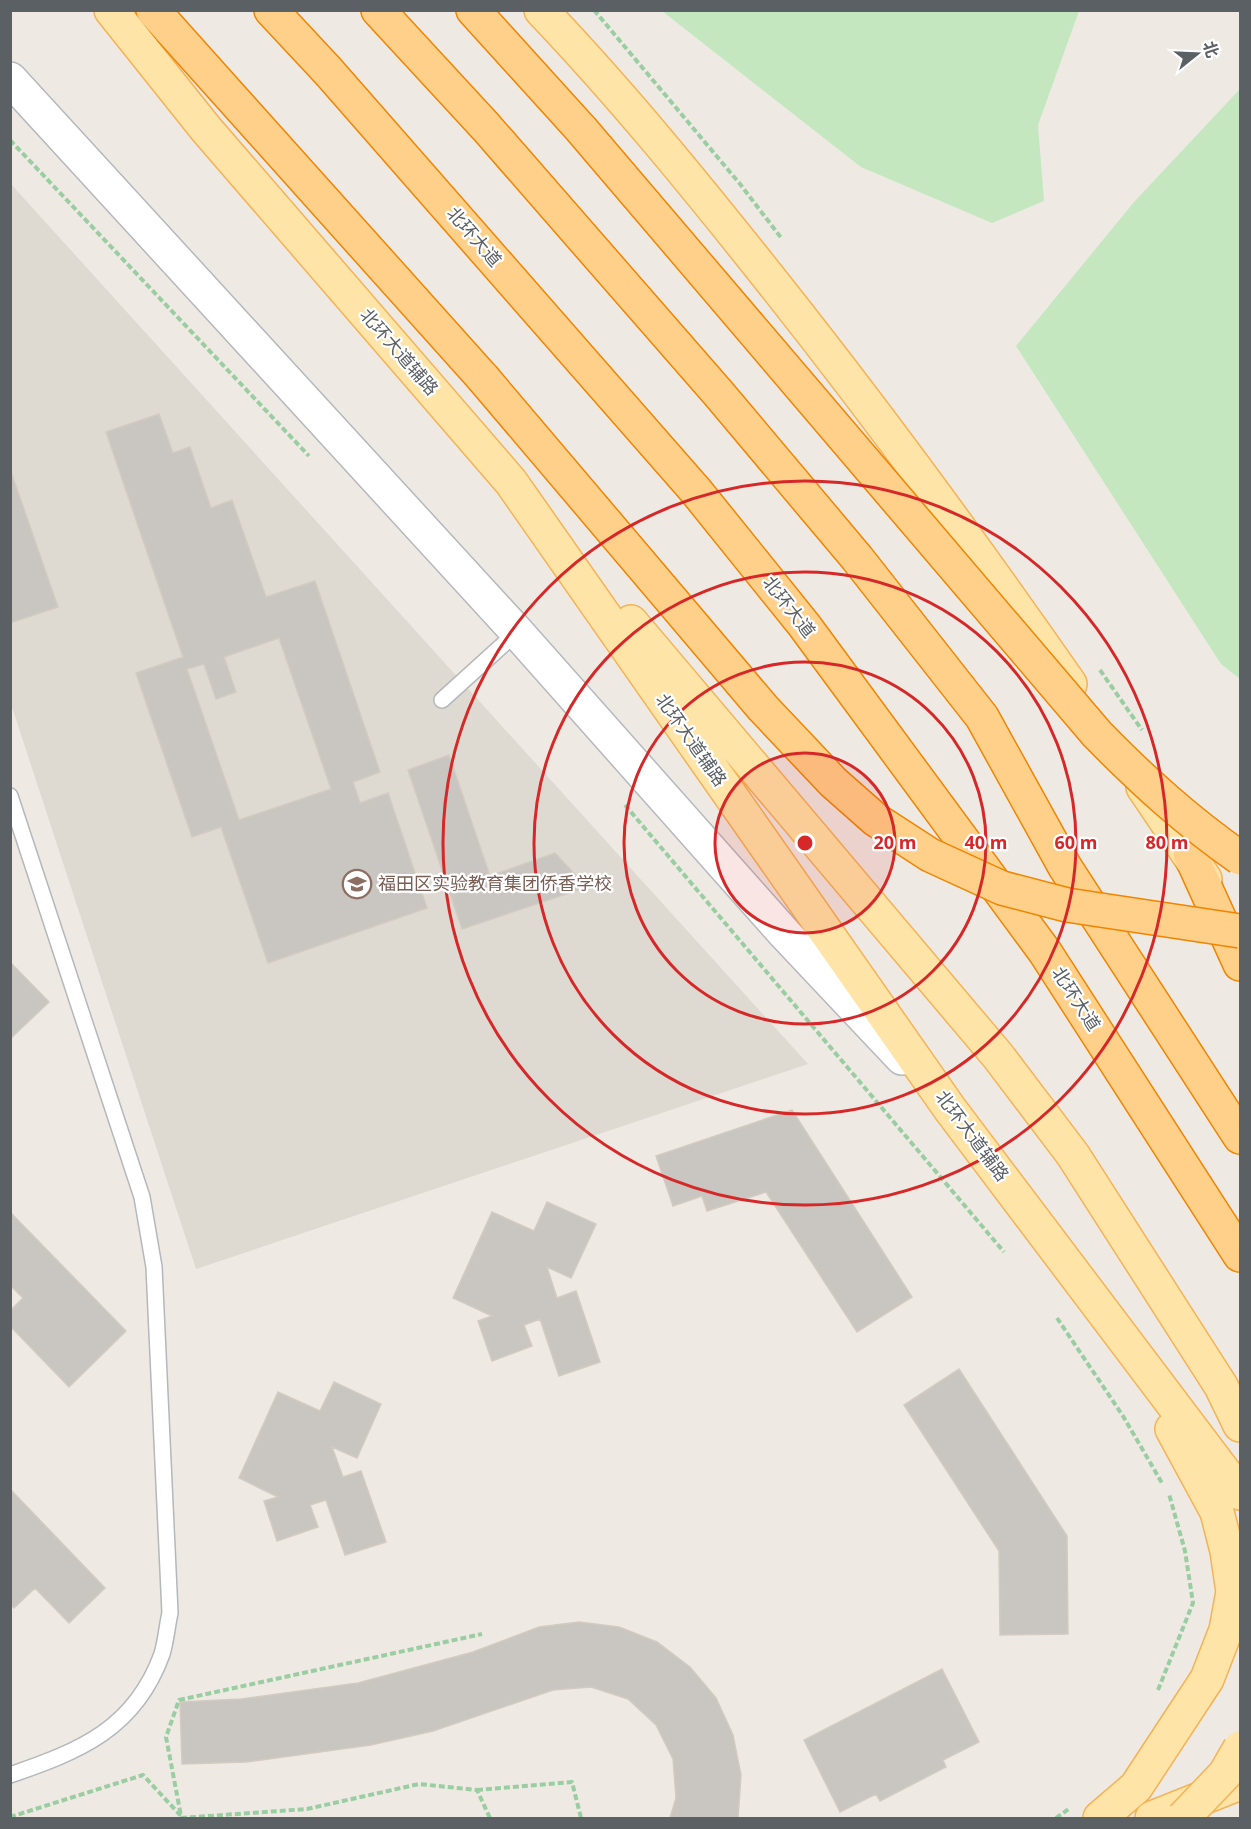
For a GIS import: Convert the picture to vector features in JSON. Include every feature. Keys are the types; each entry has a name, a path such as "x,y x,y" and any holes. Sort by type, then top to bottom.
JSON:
{"highway":[{"path":"153,10 483,378 763,708 833,782 876,820 930,855 1002,888 1067,905 1240,931"},
{"name":"北环大道","path":"271,10 328,71 696,491 804,625 1044,952 1240,1255"},
{"path":"378,10 486,128 719,394 856,558 982,717 1065,867 1240,1137"},
{"path":"473,10 581,129 1097,734 1148,786 1198,828 1240,858"},
{"path":"1190,854 1240,964"}],"main road":[{"name":"北环大道辅路","path":"111,10 206,129 511,482 950,1109 1114,1323 1240,1493"},
{"path":"541,10 687,174 874,410 1190,854 1240,936"},
{"path":"511,482 998,1056 1073,1155 1221,1386 1240,1425"},
{"path":"1086,1812 1136,1787 1207,1679 1226,1630 1233,1592 1227,1551 1217,1512 1114,1323"},
{"path":"1183,1818 1225,1774 1240,1748"},
{"path":"1152,1818 1240,1783"}],"street":[{"path":"10,79 517,632 785,934 950,1109"}],"lane":[{"path":"442,700 517,632"},
{"path":"10,796 142,1197 154,1267 170,1613 162,1653 145,1689 120,1721 87,1745 10,1775"}],"path":[{"path":"10,140 311,459"},
{"path":"621,801 1004,1252"},
{"path":"1058,1318 1123,1416 1170,1496 1185,1551 1193,1603 1158,1691"},
{"path":"181,1817 166,1737 179,1700 482,1634"},
{"path":"10,1817 143,1775 181,1817"},
{"path":"181,1817 307,1809 419,1784 477,1790 572,1782 581,1818"},
{"path":"477,1790 490,1818"},
{"path":"1056,1818 1086,1812"}],"shaded area":[{"name":"福田区实验教育集团侨香学校","path":"10,183 808,1064 196,1269 11,704"}],"green space":[{"path":"662,11 1079,11 1038,125 1044,201 992,223 861,167"},
{"path":"1240,89 1240,679 1221,664 1016,346 1134,202"}],"building":[{"path":"159,414 173,453 190,447 211,508 232,500 266,597 315,581 380,772 353,782 360,803 388,793 427,908 268,963 221,827 192,837 136,673 183,657 106,432","holes":["279,638 331,789 239,820 187,669 204,664 216,699 236,692 224,657"]},
{"path":"10,469 58,607 10,623"},
{"path":"449,755 490,876 555,853 587,887 462,929 408,770"},
{"path":"10,962 49,1002 10,1039"},
{"path":"792,1110 912,1297 857,1332 766,1192 707,1211 702,1196 673,1206 656,1156"},
{"path":"547,1202 596,1224 571,1278 547,1267 557,1298 576,1291 600,1362 559,1376 540,1319 524,1325 532,1346 492,1361 478,1321 492,1316 453,1298 492,1212 534,1231"},
{"path":"10,1212 126,1331 69,1387 10,1326 10,1311 23,1298 10,1285"},
{"path":"959,1369 1067,1536 1068,1634 1000,1635 999,1551 904,1405"},
{"path":"334,1382 381,1404 357,1458 332,1447 343,1477 361,1471 386,1542 345,1555 326,1500 310,1505 318,1527 277,1541 264,1501 278,1497 239,1478 278,1392 320,1411"},
{"path":"10,1489 105,1588 69,1623 35,1588 14,1608 10,1604"},
{"path":"579,1622 619,1627 657,1642 690,1667 716,1698 733,1735 741,1775 738,1818 670,1818 676,1798 673,1759 656,1725 628,1699 591,1687 553,1690 433,1731 371,1745 246,1762 182,1764 180,1702 241,1699 358,1683 473,1652 539,1627"},
{"path":"942,1669 979,1742 943,1760 946,1767 880,1801 876,1794 840,1812 804,1740"}],"place":[{"name":"福田区实验教育集团侨香学校","path":"357,884"}]}
